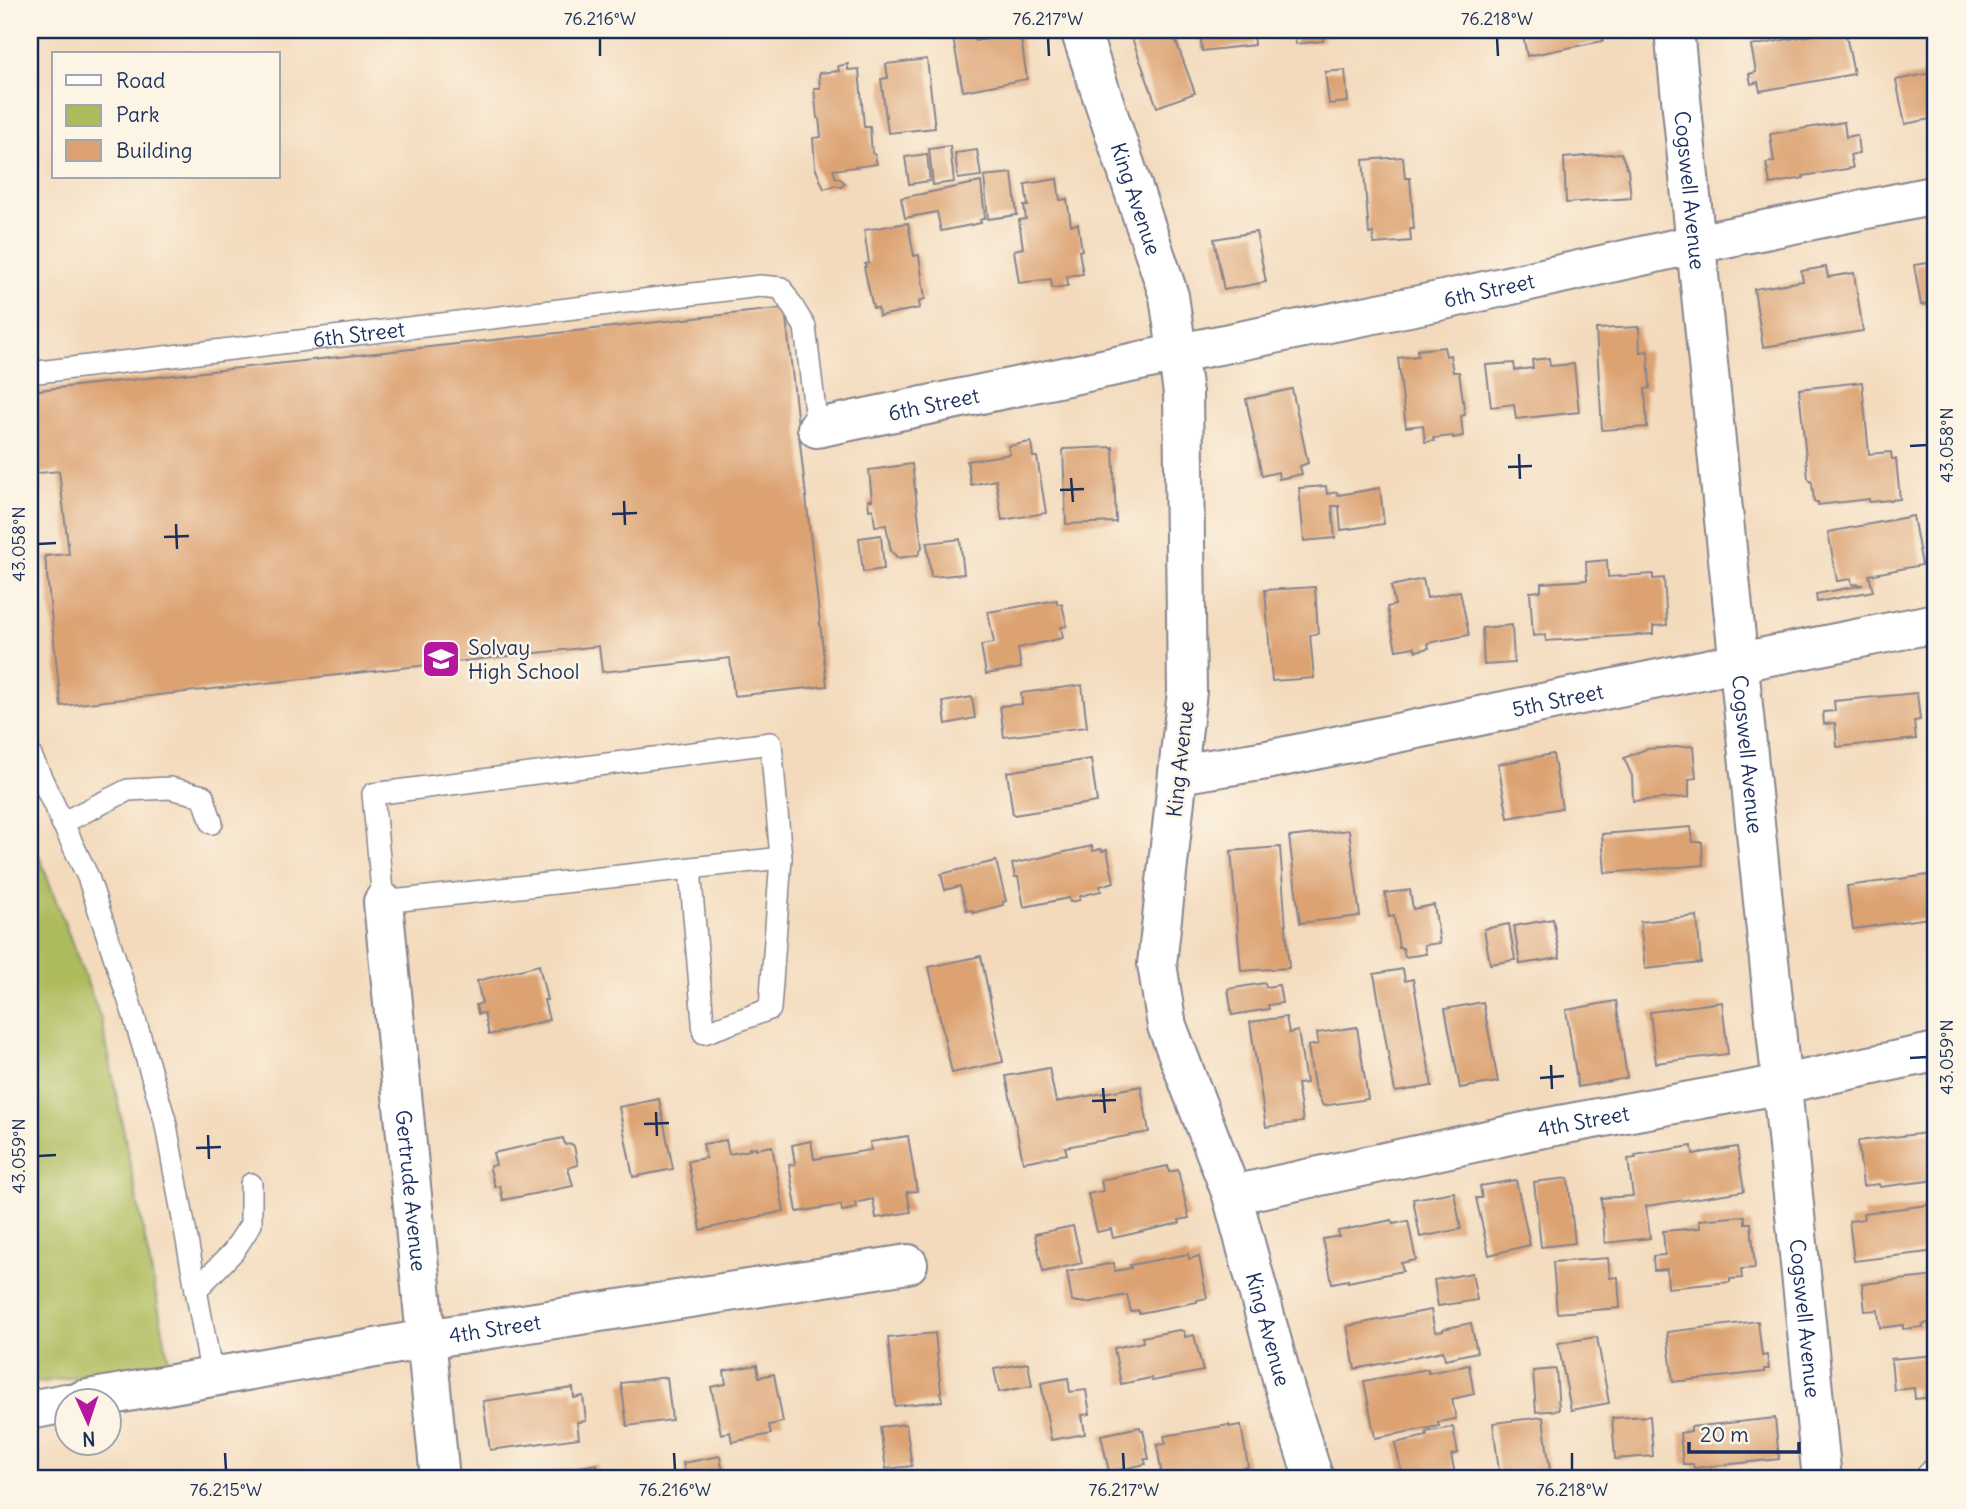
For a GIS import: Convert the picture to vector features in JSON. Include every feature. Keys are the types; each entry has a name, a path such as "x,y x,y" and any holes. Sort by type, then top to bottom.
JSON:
{"street":[{"name":"King Avenue","path":"1080,30 1169,296 1183,393 1187,691 1157,964 1167,1026 1232,1195 1286,1393 1314,1479"},
{"name":"Cogswell Avenue","path":"1674,30 1822,1479"},
{"name":"6th Street","path":"817,428 1439,301 1696,244 1936,195"},
{"name":"5th Street","path":"1178,774 1267,760 1936,623"},
{"name":"Gertrude Avenue","path":"383,902 440,1479"},
{"name":"4th Street","path":"1232,1195 1533,1130 1783,1084 1936,1052"},
{"name":"4th Street","path":"122,1394 426,1339 908,1264"},
{"path":"30,1410 52,1406"}],"lane":[{"name":"6th Street","path":"30,373 760,286 781,288 806,327 817,428"},
{"path":"690,869 704,1032 770,1009 781,858 771,743 373,794 383,902 781,858"},
{"path":"30,754 88,877 165,1120 212,1377"},
{"path":"61,823 128,790 170,788 203,796 212,823"},
{"path":"196,1290 233,1252 251,1224 251,1184"}],"green space":[{"path":"30,832 102,1022 169,1361 30,1384"}],"building":[{"path":"1129,30 1172,30 1195,93 1157,107"},
{"path":"1200,30 1253,30 1254,45 1202,51"},
{"path":"1294,30 1322,30 1323,41 1296,44"},
{"path":"1522,30 1602,30 1603,41 1527,56"},
{"path":"1845,30 1854,74 1760,91 1758,82 1751,84 1749,74 1756,72 1751,46"},
{"path":"1020,33 1027,79 963,91 953,38 974,35 975,41"},
{"path":"927,59 935,128 888,133 881,79 888,78 886,64"},
{"path":"848,64 848,70 859,69 864,127 870,127 872,153 877,164 833,170 836,178 845,183 841,187 836,185 824,189 815,167 813,138 821,137 814,88 820,88 819,73 839,71 838,66"},
{"path":"1345,70 1348,102 1329,104 1325,72"},
{"path":"1936,72 1936,118 1905,124 1896,80"},
{"path":"1844,122 1846,137 1857,135 1859,153 1850,155 1853,168 1770,184 1766,163 1774,162 1770,134"},
{"path":"950,146 954,182 933,185 929,149"},
{"path":"977,150 981,176 958,179 955,153"},
{"path":"1621,153 1628,170 1631,198 1566,203 1564,158"},
{"path":"927,154 930,181 909,184 905,157"},
{"path":"1403,157 1405,178 1410,178 1414,229 1410,229 1411,241 1374,244 1373,233 1369,234 1363,160"},
{"path":"1012,173 1017,215 988,219 984,176"},
{"path":"1057,179 1060,200 1067,199 1071,225 1078,224 1083,274 1067,276 1068,286 1052,288 1051,279 1019,283 1014,250 1023,248 1019,220 1026,219 1024,206 1028,206 1025,184"},
{"path":"981,182 985,218 980,220 981,223 941,231 937,212 905,218 901,198"},
{"path":"908,223 914,256 919,255 925,299 919,301 920,308 879,316 878,308 873,308 864,267 869,263 864,230"},
{"path":"1256,232 1266,282 1224,290 1214,239"},
{"path":"1936,262 1936,303 1921,305 1914,265"},
{"path":"1826,267 1828,277 1854,273 1863,331 1763,347 1754,289 1803,281 1801,271"},
{"path":"785,308 827,686 734,696 730,658 602,672 599,646 61,706 45,556 69,554 59,471 30,474 30,391"},
{"path":"1639,327 1640,352 1648,351 1650,388 1645,389 1647,427 1602,430 1596,329"},
{"path":"1444,347 1446,356 1450,355 1453,372 1459,372 1465,415 1461,416 1463,436 1433,438 1434,441 1425,442 1423,425 1406,427 1398,358 1418,356 1417,350"},
{"path":"1549,358 1550,366 1574,364 1579,412 1516,419 1514,404 1491,407 1486,365 1514,363 1515,370 1533,368 1532,360"},
{"path":"1862,382 1869,454 1891,452 1892,459 1896,459 1900,499 1869,502 1869,499 1818,505 1818,502 1814,502 1812,483 1808,478 1799,389"},
{"path":"1292,389 1308,463 1300,466 1302,474 1279,479 1278,472 1262,476 1246,399"},
{"path":"1031,442 1033,457 1037,457 1046,513 1002,520 996,480 971,485 967,461 1010,454 1008,446"},
{"path":"1113,447 1116,522 1066,524 1063,449"},
{"path":"912,464 922,547 918,555 898,558 891,551 886,525 875,526 873,509 869,510 868,500 872,500 869,470"},
{"path":"1326,486 1327,494 1337,492 1338,495 1380,488 1384,524 1341,530 1339,506 1332,506 1335,538 1304,541 1299,488"},
{"path":"1913,516 1922,565 1869,575 1873,591 1817,602 1816,594 1863,585 1852,584 1851,579 1837,581 1828,532"},
{"path":"881,535 884,569 863,572 859,538"},
{"path":"960,539 964,574 931,577 927,543"},
{"path":"1607,560 1608,577 1653,574 1653,579 1664,578 1667,625 1653,626 1653,634 1546,641 1545,635 1533,636 1530,592 1541,591 1541,583 1587,580 1586,562"},
{"path":"1423,579 1427,598 1460,591 1469,635 1428,643 1429,648 1416,651 1414,647 1396,650 1387,607 1395,605 1391,586"},
{"path":"1315,587 1318,634 1310,635 1314,678 1272,681 1265,590"},
{"path":"1057,600 1057,604 1062,604 1067,626 1061,627 1063,638 1018,648 1021,668 986,674 981,645 994,643 988,612"},
{"path":"1512,625 1514,663 1484,665 1482,628"},
{"path":"1082,685 1087,727 1004,737 1000,706 1022,704 1021,693"},
{"path":"1917,693 1920,720 1914,721 1916,739 1837,747 1835,723 1824,724 1823,712 1835,711 1834,701"},
{"path":"972,697 975,718 946,724 943,702"},
{"path":"1693,746 1696,778 1689,779 1689,797 1633,801 1632,776 1624,758 1646,749"},
{"path":"1553,754 1562,808 1508,818 1498,764"},
{"path":"1091,759 1097,802 1013,815 1007,772"},
{"path":"1691,827 1693,842 1702,842 1703,865 1605,873 1602,834"},
{"path":"1349,830 1360,916 1300,923 1289,837"},
{"path":"1092,846 1093,851 1107,850 1114,882 1100,886 1101,891 1080,896 1080,900 1070,902 1069,898 1024,907 1018,877 1015,877 1012,864"},
{"path":"1280,847 1289,968 1241,971 1231,851"},
{"path":"996,861 1006,901 1003,905 973,913 972,910 967,911 960,886 945,890 941,874"},
{"path":"1936,874 1936,917 1853,929 1847,886"},
{"path":"1410,890 1413,909 1434,905 1440,943 1424,945 1426,954 1405,957 1403,948 1399,948 1394,916 1389,917 1385,893"},
{"path":"1697,916 1701,963 1645,969 1640,922"},
{"path":"1553,919 1560,958 1520,964 1514,926"},
{"path":"1509,924 1515,960 1490,964 1484,929"},
{"path":"981,956 1003,1062 952,1073 929,967"},
{"path":"539,965 549,1020 489,1035 484,1013 478,1014 476,1005 482,1003 477,981"},
{"path":"1403,969 1405,981 1413,979 1432,1086 1395,1092 1374,974"},
{"path":"1265,983 1266,987 1279,985 1282,1003 1268,1005 1269,1009 1232,1015 1228,989"},
{"path":"1616,1001 1627,1078 1578,1087 1566,1010"},
{"path":"1483,1002 1498,1082 1460,1088 1445,1009"},
{"path":"1722,1002 1728,1054 1656,1063 1650,1012"},
{"path":"1286,1017 1289,1033 1298,1031 1306,1083 1297,1084 1303,1122 1266,1127 1250,1022"},
{"path":"1357,1027 1368,1099 1323,1106 1314,1086 1308,1046 1318,1044 1317,1033"},
{"path":"1049,1068 1056,1102 1141,1086 1149,1132 1065,1147 1067,1154 1023,1162 1006,1076"},
{"path":"659,1099 673,1169 633,1177 619,1107"},
{"path":"1936,1132 1936,1180 1880,1187 1879,1184 1863,1186 1858,1141"},
{"path":"908,1136 917,1191 907,1192 911,1212 876,1218 873,1199 855,1203 857,1208 842,1211 841,1205 797,1212 789,1165 795,1164 792,1145 811,1141 814,1159 871,1150 870,1142"},
{"path":"563,1138 565,1145 574,1146 578,1165 568,1168 573,1186 503,1200 500,1186 495,1187 490,1169 490,1166 496,1165 493,1153"},
{"path":"726,1140 729,1154 750,1150 749,1148 772,1146 784,1211 701,1230 688,1161 706,1158 703,1144"},
{"path":"1692,1146 1693,1154 1737,1147 1744,1191 1646,1206 1650,1238 1605,1243 1601,1198 1633,1196 1628,1159 1636,1158 1635,1155"},
{"path":"1168,1166 1169,1172 1178,1170 1189,1218 1179,1220 1180,1223 1113,1238 1111,1229 1097,1232 1088,1194 1103,1191 1101,1180"},
{"path":"1568,1178 1575,1243 1541,1247 1534,1182"},
{"path":"1516,1180 1530,1245 1489,1255 1476,1198 1482,1198 1480,1186"},
{"path":"1454,1192 1461,1229 1420,1237 1413,1199"},
{"path":"1936,1202 1936,1251 1854,1261 1849,1221 1864,1219 1863,1213"},
{"path":"1745,1216 1745,1223 1751,1223 1755,1268 1741,1269 1742,1278 1730,1279 1730,1282 1668,1288 1667,1269 1654,1270 1653,1256 1665,1255 1663,1231 1700,1228 1699,1220"},
{"path":"1392,1220 1393,1224 1408,1221 1416,1260 1401,1263 1403,1271 1332,1283 1323,1239 1339,1236 1338,1231"},
{"path":"1073,1226 1082,1263 1043,1272 1035,1234"},
{"path":"1188,1254 1189,1259 1199,1256 1207,1298 1139,1313 1138,1310 1131,1312 1127,1295 1086,1303 1072,1301 1067,1272 1114,1263 1115,1271 1131,1268 1130,1265"},
{"path":"1608,1258 1610,1278 1618,1277 1620,1308 1557,1313 1553,1262"},
{"path":"1472,1273 1477,1300 1438,1306 1434,1280"},
{"path":"1936,1276 1936,1322 1922,1324 1923,1327 1903,1329 1903,1325 1880,1328 1878,1310 1865,1311 1862,1284"},
{"path":"1431,1310 1435,1332 1471,1323 1477,1352 1445,1359 1443,1351 1355,1369 1347,1326"},
{"path":"1758,1321 1762,1356 1767,1355 1769,1369 1764,1369 1764,1372 1673,1382 1667,1332"},
{"path":"1184,1331 1185,1337 1194,1335 1203,1371 1121,1384 1114,1348 1143,1342 1142,1337"},
{"path":"935,1333 942,1401 895,1406 888,1338"},
{"path":"1597,1337 1609,1403 1571,1410 1558,1343"},
{"path":"1936,1355 1936,1397 1915,1399 1914,1388 1894,1390 1891,1359"},
{"path":"1028,1363 1032,1386 999,1392 994,1369"},
{"path":"757,1365 759,1377 774,1374 783,1422 769,1425 771,1434 732,1442 730,1432 721,1434 711,1387 726,1384 724,1371"},
{"path":"1469,1365 1474,1394 1452,1399 1456,1419 1438,1422 1439,1426 1375,1438 1364,1381 1428,1369 1428,1373"},
{"path":"1556,1369 1559,1410 1536,1412 1533,1371"},
{"path":"667,1377 672,1420 627,1426 621,1383"},
{"path":"1068,1378 1070,1392 1086,1390 1090,1414 1082,1415 1085,1434 1051,1440 1041,1383"},
{"path":"573,1388 574,1398 583,1396 586,1421 577,1422 579,1438 490,1450 483,1401"},
{"path":"1650,1416 1653,1456 1615,1459 1612,1418"},
{"path":"1543,1417 1551,1479 1500,1479 1493,1423"},
{"path":"1775,1418 1779,1459 1694,1468 1693,1464 1683,1464 1680,1433 1691,1431 1691,1427"},
{"path":"906,1424 912,1466 886,1469 880,1427"},
{"path":"1241,1425 1248,1467 1237,1469 1237,1472 1191,1479 1181,1479 1180,1476 1162,1477 1157,1445 1166,1444 1164,1436"},
{"path":"1140,1427 1149,1459 1144,1459 1146,1464 1109,1472 1101,1435"},
{"path":"1453,1427 1458,1453 1451,1455 1456,1479 1403,1479 1395,1443 1427,1436 1426,1432"},
{"path":"720,1456 724,1479 686,1479 683,1463"},
{"path":"597,1464 600,1479 522,1477"}],"place":[{"name":"Solvay High School","path":"441,659"}]}
